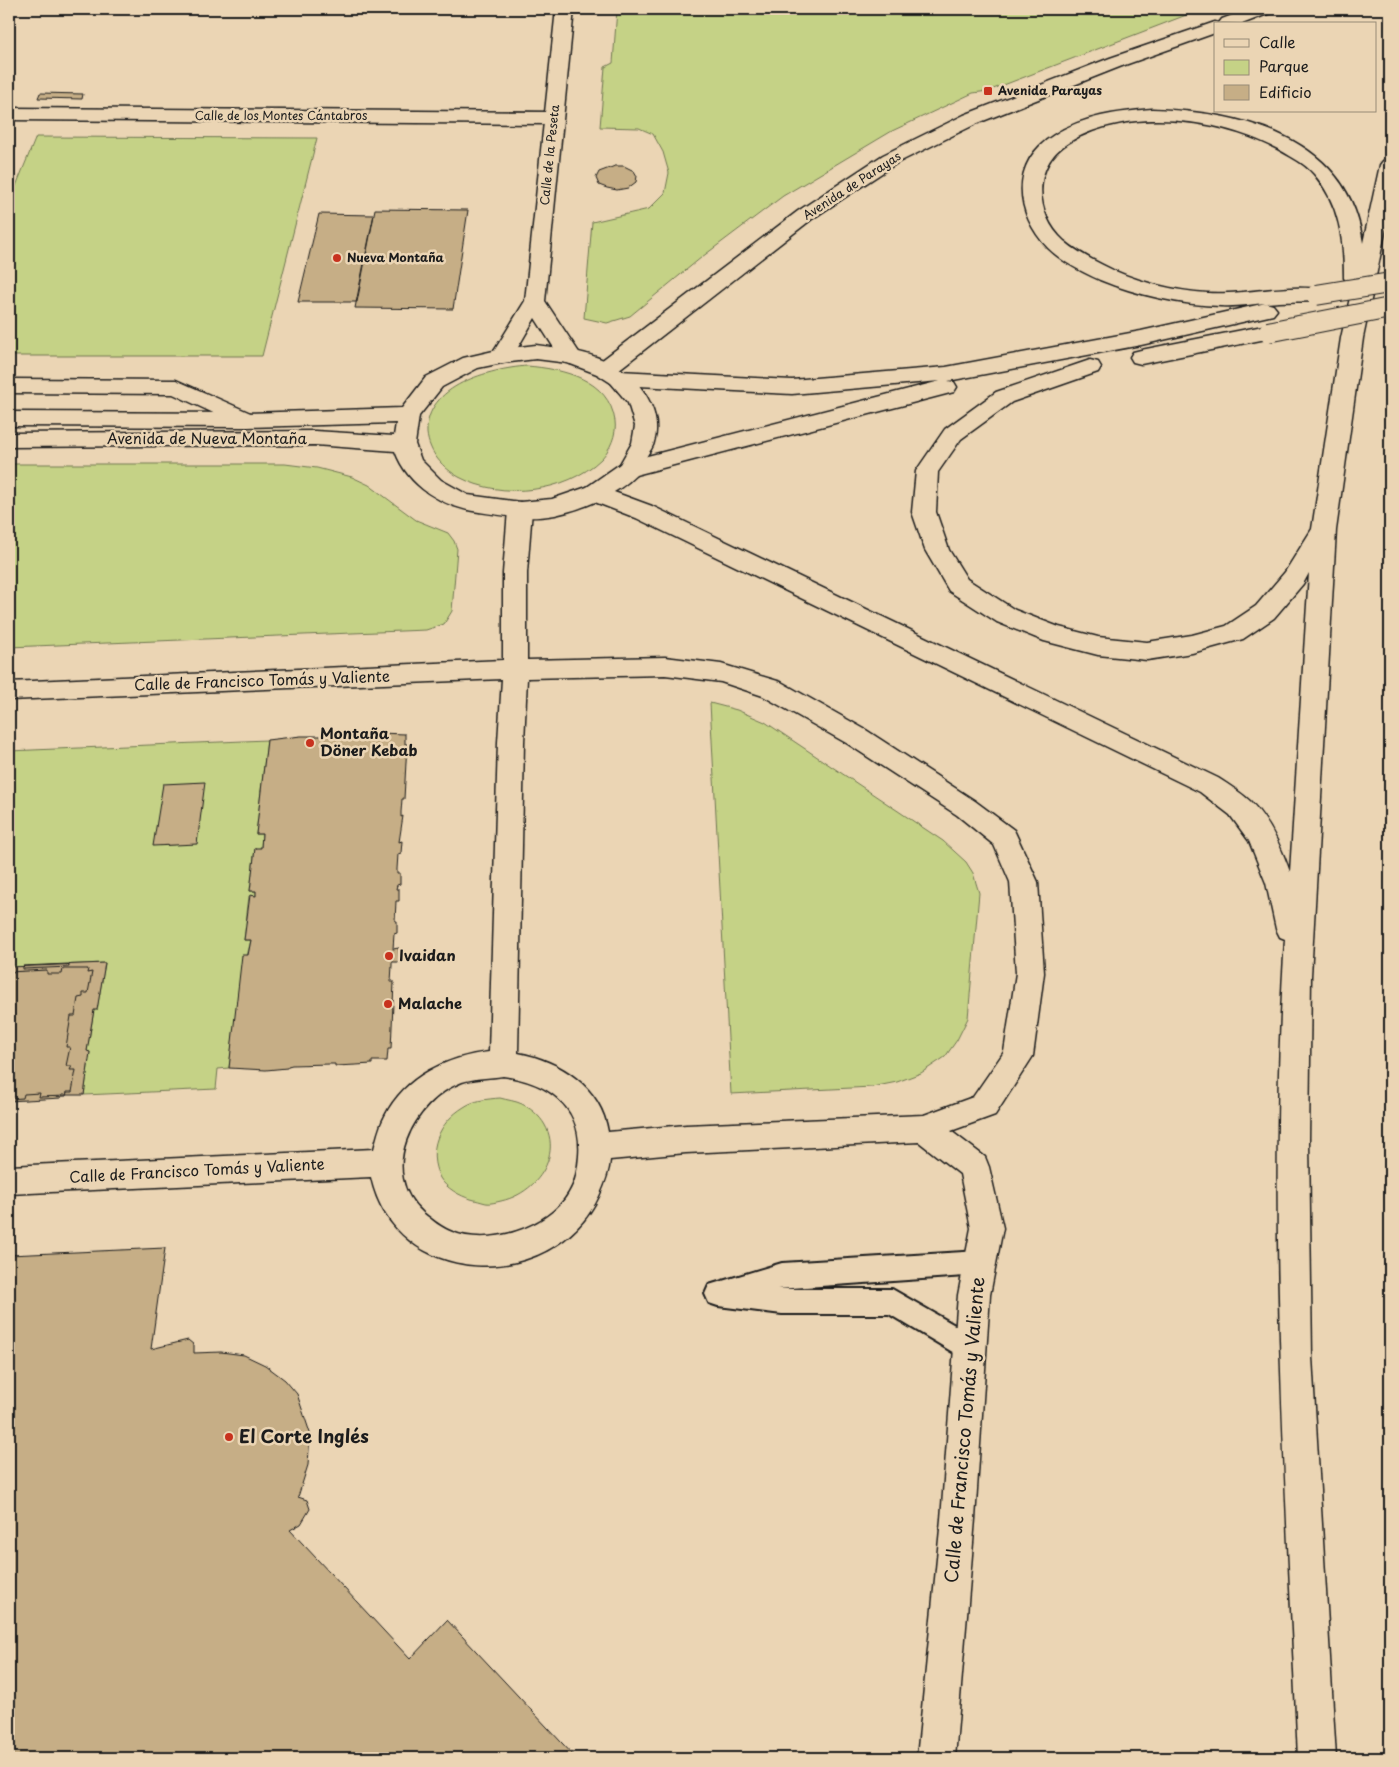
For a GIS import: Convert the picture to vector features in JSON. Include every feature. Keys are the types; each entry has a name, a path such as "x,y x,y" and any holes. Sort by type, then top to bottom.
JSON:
{"main road":[{"name":"Calle de la Peseta","path":"502,356 535,301 565,9"},
{"name":"Avenida de Parayas","path":"1229,22 1255,9"},
{"path":"1231,22 1264,9"},
{"name":"Avenida de Parayas","path":"612,373 805,216 890,159 971,119 1116,62 1214,28"},
{"name":"Calle de los Montes Cántabros","path":"9,114 553,118"},
{"path":"1273,302 1190,297 1133,285 1074,259 1057,246 1043,230 1033,212 1030,193 1032,175 1039,161 1047,150 1061,139 1079,129 1134,117 1192,116 1232,123 1265,133 1296,149 1321,169 1338,193 1350,219 1355,249 1352,338"},
{"path":"1317,1758 1296,1357 1294,1141 1297,976 1324,530 1352,338 1390,165"},
{"path":"1390,283 1273,302 1141,338 946,374 792,386 612,373 571,357 536,352 502,356 470,363 434,382 408,415 404,444 411,463 433,486 463,502 520,510 554,507 595,493 628,469 946,387 1090,367 1390,308"},
{"path":"535,301 571,357"},
{"path":"1090,367 1004,398 953,434 927,470 924,512 937,550 958,585 1006,616 1053,635 1098,646 1148,651 1192,644 1234,634 1265,612 1294,578 1324,530"},
{"path":"612,373 639,401 646,426 643,443 628,469"},
{"name":"Avenida de Nueva Montaña","path":"9,386 176,386 247,420"},
{"name":"Avenida de Nueva Montaña","path":"9,419 247,420 408,415"},
{"name":"Avenida de Nueva Montaña","path":"9,440 315,438 404,444"},
{"path":"595,493 644,512 1209,785 1243,811 1265,844 1287,910 1297,976"},
{"path":"503,1063 510,772 515,669 515,573 520,510"},
{"name":"Calle de Francisco Tomás y Valiente","path":"9,691 515,669 665,666 721,674 772,689 856,738 966,808 1004,838 1024,882 1030,973 1018,1056 984,1106 924,1128 686,1139 597,1147"},
{"path":"503,1063 521,1065 545,1073 565,1086 582,1104 592,1124 597,1147 593,1177 579,1205 556,1228 526,1245 492,1252 459,1249 428,1237 405,1217 390,1191 386,1162 395,1125 420,1094 455,1072 503,1063"},
{"name":"Calle de Francisco Tomás y Valiente","path":"924,1128 974,1167 988,1228 974,1295 958,1519 936,1758"},
{"name":"Calle de Francisco Tomás y Valiente","path":"9,1180 386,1162"},
{"path":"1314,1694 1323,1758"}],"lane":[{"path":"970,1348 892,1301 782,1302 718,1294 782,1275 980,1263"}],"green space":[{"path":"617,9 1202,9 988,91 973,93 892,131 783,196 702,257 630,316 607,323 584,318 592,222 649,209 665,193 669,173 663,152 653,134 639,128 600,127 605,67 613,63"},
{"path":"36,137 317,138 262,356 9,356 9,203"},
{"path":"527,366 569,374 594,386 604,395 611,407 615,421 614,436 607,451 601,459 587,470 552,486 514,490 494,489 459,477 442,464 431,447 427,433 429,416 448,391 462,383 495,371"},
{"path":"9,464 285,464 317,468 352,477 369,485 416,520 448,533 454,541 457,549 452,611 444,624 426,630 9,647"},
{"path":"710,703 737,710 765,722 943,841 966,862 973,873 979,893 968,1018 957,1040 945,1057 921,1073 897,1082 872,1087 731,1094"},
{"path":"267,740 256,834 262,834 261,848 255,849 250,891 256,891 256,896 249,896 244,940 251,940 239,989 229,1068 218,1069 216,1089 84,1095 90,1052 87,1051 105,963 9,967 9,751"},
{"path":"500,1098 522,1104 537,1115 547,1129 550,1143 549,1158 542,1172 532,1185 518,1195 488,1203 462,1196 446,1185 440,1178 436,1168 435,1148 437,1138 442,1129 455,1113 481,1100"}],"building":[{"path":"40,93 83,94 82,99 38,98"},
{"path":"615,166 624,166 634,171 637,176 636,182 628,188 617,190 599,185 596,178 599,172"},
{"path":"375,209 468,210 453,309 355,308"},
{"name":"Nueva Montaña","path":"319,214 374,215 357,302 298,302"},
{"path":"379,733 405,734 405,744 407,744 404,799 402,799 401,817 403,816 399,842 402,841 401,853 398,854 397,869 397,873 400,873 400,884 397,885 396,889 399,889 395,921 397,921 397,933 394,934 393,949 399,948 399,962 392,962 391,982 394,982 391,1049 388,1049 387,1061 372,1061 372,1064 335,1066 335,1064 292,1065 287,1068 266,1070 229,1068 242,955 248,955 251,940 244,940 250,895 256,896 256,891 250,891 255,848 261,848 262,834 256,834 267,740 301,736 356,736"},
{"path":"205,782 197,844 153,846 163,784"},
{"path":"105,963 97,1010 94,1010 87,1051 90,1052 84,1095 62,1095 61,1098 9,1101 9,967"},
{"path":"69,964 69,967 23,969 23,966"},
{"path":"63,969 88,969 87,973 92,972 88,993 83,993 83,997 78,998 75,1016 71,1016 66,1047 70,1047 66,1066 72,1066 70,1070 76,1070 72,1092 67,1092 66,1096 39,1097 40,1093 24,1094 23,1098 9,1099 9,972 47,970 47,974 62,974"},
{"path":"165,1248 151,1349 188,1340 194,1345 194,1353 221,1352 244,1355 265,1365 285,1380 297,1394 310,1433 308,1465 298,1497 307,1500 310,1509 301,1524 290,1530 410,1659 447,1620 576,1758 9,1758 9,1255"}],"place":[{"name":"Avenida Parayas","path":"988,91"},
{"name":"Nueva Montaña","path":"337,258"},
{"name":"Montaña Döner Kebab","path":"310,743"},
{"name":"Ivaidan","path":"389,956"},
{"name":"Malache","path":"388,1004"},
{"name":"El Corte Inglés","path":"229,1437"}]}
